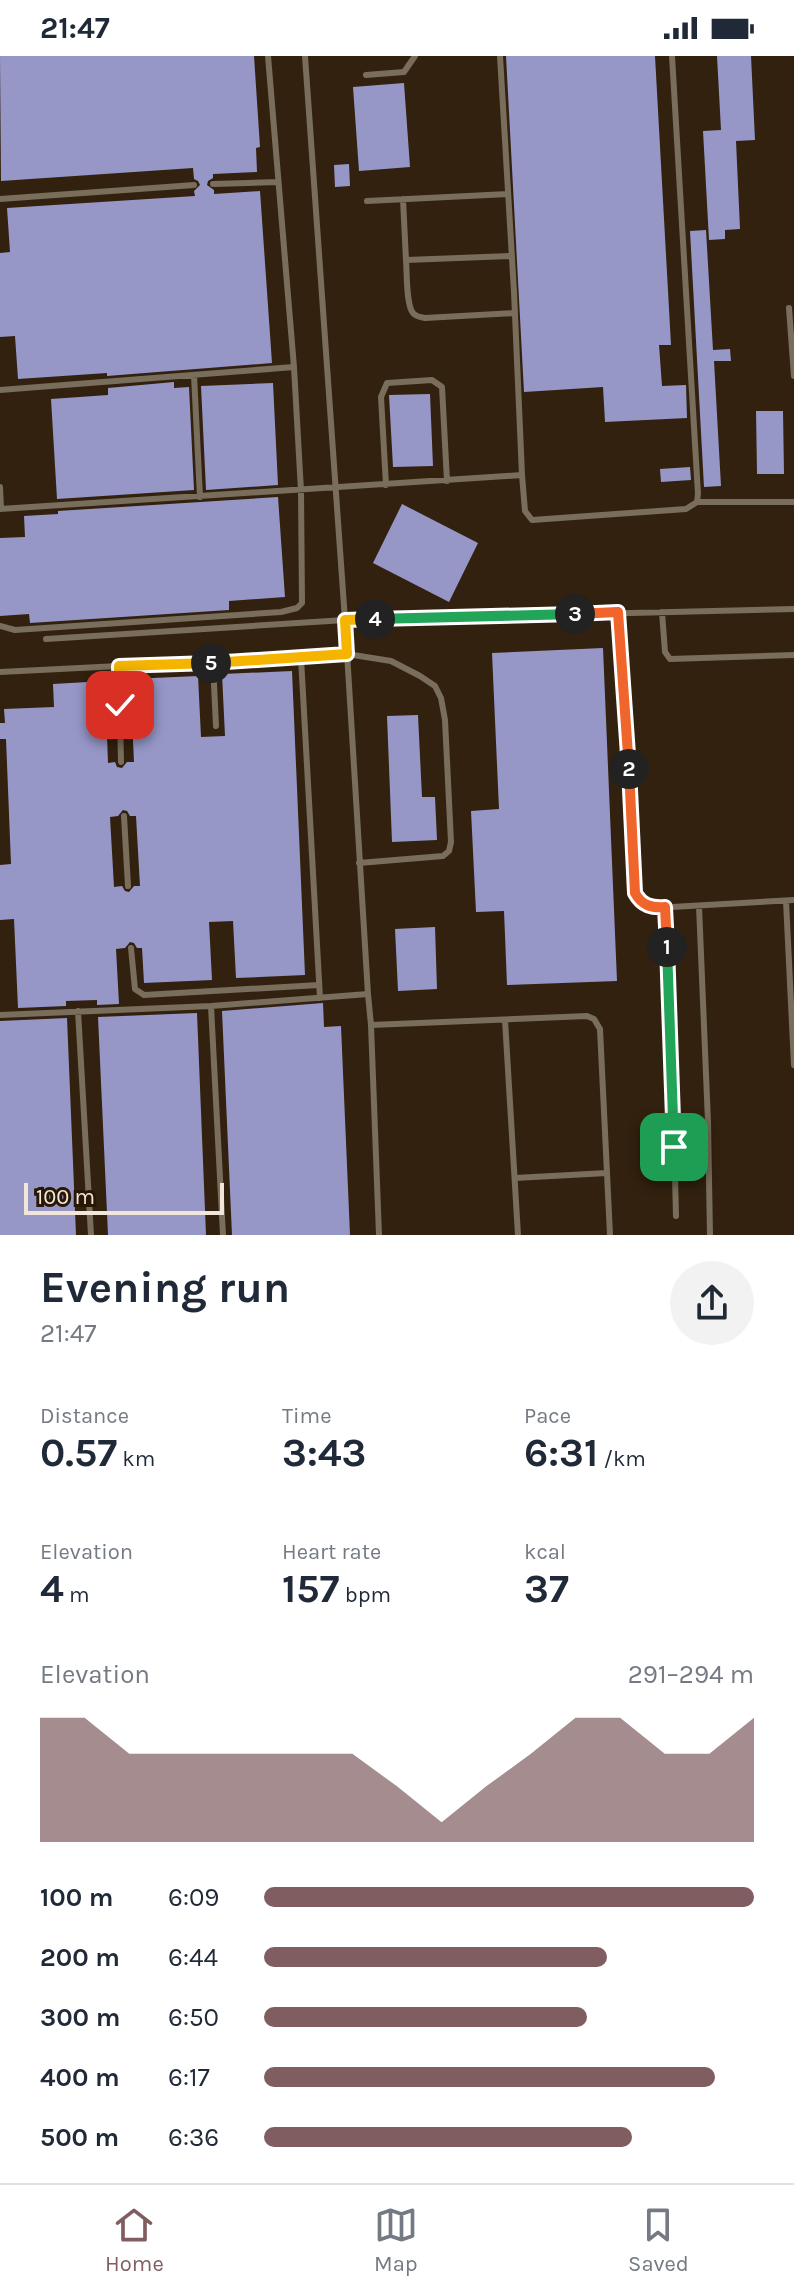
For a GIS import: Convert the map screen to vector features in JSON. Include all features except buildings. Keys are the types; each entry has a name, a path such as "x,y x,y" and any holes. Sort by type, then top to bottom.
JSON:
{"lane":[{"path":"0,626 15,630 281,612 297,608 302,603 301,491 294,367 268,56"},
{"path":"305,56 371,1025 379,1235"},
{"path":"366,75 404,72 415,56"},
{"path":"500,56 525,511 532,520 670,511 686,509 697,502 794,502"},
{"path":"672,56 697,502"},
{"path":"213,184 278,182"},
{"path":"0,199 194,185"},
{"path":"367,201 508,194"},
{"path":"403,199 411,311 415,316 515,313"},
{"path":"406,260 512,256"},
{"path":"789,308 794,376"},
{"path":"0,390 294,367"},
{"path":"194,375 200,497"},
{"path":"386,485 381,397 387,383 432,380 442,387 447,481"},
{"path":"0,487 1,509 522,475"},
{"path":"46,639 345,620 794,609"},
{"path":"618,612 635,893 639,900 646,905 665,907 794,900"},
{"path":"662,612 665,652 670,659 794,655"},
{"path":"0,672 347,654 391,661 420,676 435,686 445,720 449,851 443,856 359,863"},
{"path":"301,658 320,998"},
{"path":"213,663 216,726"},
{"path":"119,666 121,762"},
{"path":"124,816 128,886"},
{"path":"786,901 794,1065"},
{"path":"699,906 710,1235"},
{"path":"665,907 676,1216"},
{"path":"131,948 135,989 144,995 319,985"},
{"path":"0,1015 211,1006 368,994"},
{"path":"211,1006 223,1235"},
{"path":"78,1011 91,1235"},
{"path":"371,1025 587,1016 594,1019 600,1029 610,1235"},
{"path":"505,1020 518,1235"},
{"path":"515,1178 607,1173"}],"route":[{"path":"120,705 119,666 347,654 345,620 618,612 635,893 646,905 665,907 674,1147"}]}
